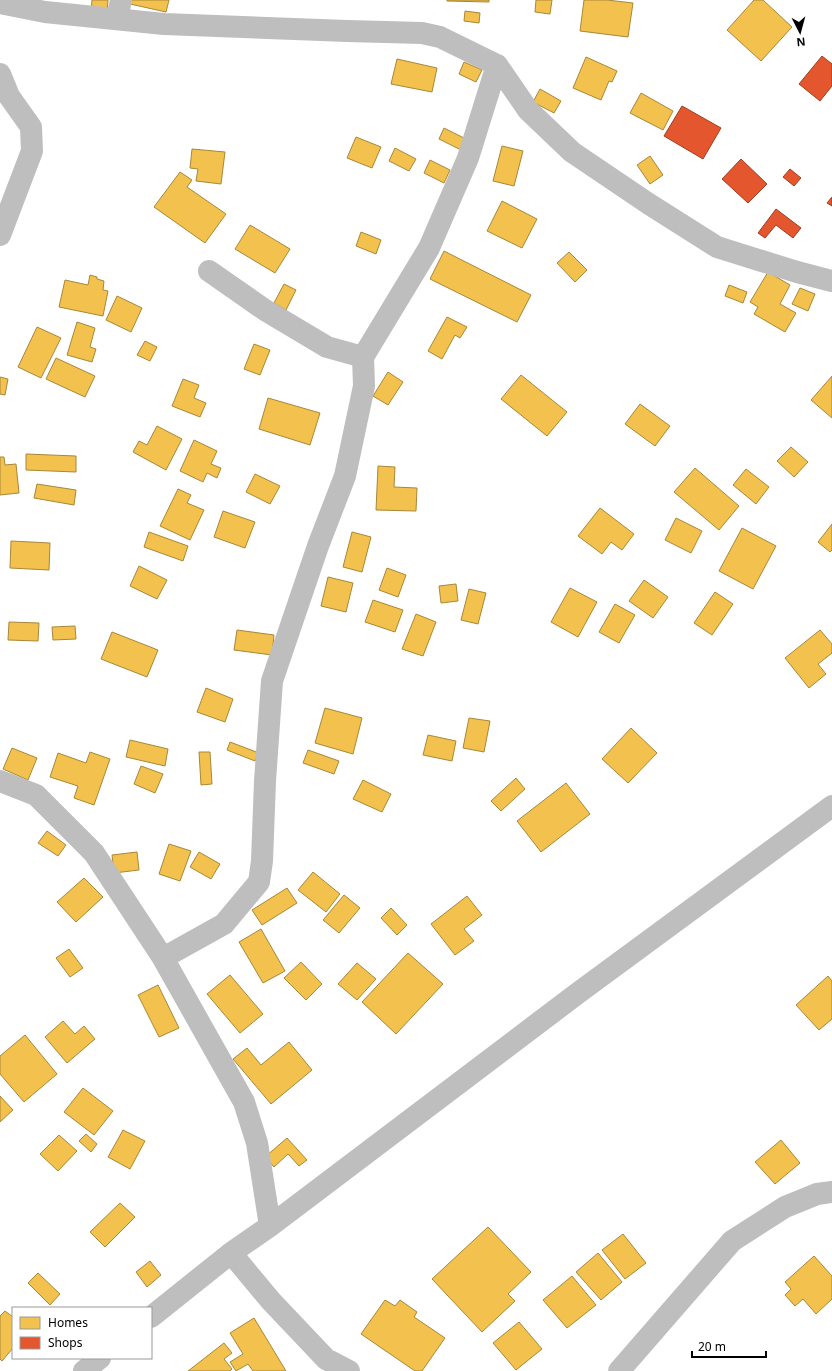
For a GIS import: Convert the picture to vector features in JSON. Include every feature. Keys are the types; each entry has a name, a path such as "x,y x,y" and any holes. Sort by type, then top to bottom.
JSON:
{"street":[{"path":"0,3 45,12 119,10 164,24 422,33 440,37 497,65 528,110 572,152 649,204 717,247 797,272 832,281"},
{"path":"163,958 224,924 259,882 262,861 265,781 272,681 318,546 345,476 364,386 364,357 429,248 468,158 497,65"},
{"path":"0,74 8,96 31,127 32,151 0,235"},
{"path":"209,271 265,310 327,347 364,357"},
{"path":"0,781 36,795 94,853 163,958 244,1102 257,1143 270,1226"},
{"path":"152,1316 231,1253 270,1226 578,993 832,806"},
{"path":"619,1371 732,1241 785,1207 817,1194 832,1192"},
{"path":"231,1253 271,1301 326,1359 349,1371"},
{"path":"84,1371 99,1359"}],"building: Homes":[{"path":"92,0 108,0 107,12 91,11"},
{"path":"131,0 169,0 166,12 130,4"},
{"path":"489,0 489,2 447,1"},
{"path":"536,0 552,0 550,14 535,12"},
{"path":"584,0 607,0 633,3 628,37 580,31"},
{"path":"754,0 763,0 792,27 761,61 727,30"},
{"path":"465,11 480,13 479,23 464,21"},
{"path":"586,57 617,71 612,82 609,81 601,100 573,88"},
{"path":"397,59 437,68 432,92 391,84"},
{"path":"464,62 482,70 476,82 459,74"},
{"path":"540,89 561,101 554,113 533,102"},
{"path":"641,93 673,111 663,130 630,113"},
{"path":"444,128 468,140 463,151 439,139"},
{"path":"356,137 381,147 372,168 347,158"},
{"path":"502,146 523,151 514,186 493,181"},
{"path":"395,148 416,159 409,171 389,161"},
{"path":"192,149 225,152 221,184 196,181 198,169 190,168"},
{"path":"650,156 663,175 650,184 637,165"},
{"path":"430,160 450,170 444,183 424,173"},
{"path":"180,172 192,180 187,187 226,214 205,243 154,207"},
{"path":"502,201 537,219 522,248 487,231"},
{"path":"250,225 290,249 275,273 235,249"},
{"path":"361,232 381,240 376,254 356,246"},
{"path":"444,251 531,295 517,322 430,279"},
{"path":"569,252 587,270 575,282 557,263"},
{"path":"768,272 790,285 780,304 796,313 785,332 754,314 758,307 750,302"},
{"path":"90,275 104,281 103,290 108,291 103,316 59,307 65,280 88,285"},
{"path":"284,284 296,290 286,310 274,303"},
{"path":"729,285 747,292 743,303 725,296"},
{"path":"800,288 815,294 808,311 792,304"},
{"path":"117,296 142,308 131,332 106,320"},
{"path":"447,317 467,327 460,338 455,335 442,359 428,351"},
{"path":"77,322 95,328 90,347 96,349 92,362 67,355"},
{"path":"37,327 61,338 41,378 18,367"},
{"path":"145,341 157,347 150,361 137,355"},
{"path":"254,344 270,350 260,375 244,369"},
{"path":"56,358 95,376 85,397 46,379"},
{"path":"388,372 403,382 388,405 373,396"},
{"path":"521,375 567,412 547,436 501,399"},
{"path":"832,376 832,418 811,400"},
{"path":"0,377 8,379 5,395 0,394"},
{"path":"183,379 199,385 194,398 206,403 200,417 172,406"},
{"path":"268,398 320,413 310,445 259,429"},
{"path":"640,404 670,426 655,446 625,424"},
{"path":"157,426 182,439 166,470 133,452 139,441 147,445"},
{"path":"194,440 217,451 211,464 221,468 217,478 207,473 203,482 180,471"},
{"path":"791,447 808,462 794,477 777,461"},
{"path":"26,454 76,456 76,472 26,470"},
{"path":"0,457 4,457 5,465 16,464 19,493 0,495"},
{"path":"378,466 395,467 394,487 417,488 416,511 376,510"},
{"path":"695,468 739,506 719,530 674,492"},
{"path":"746,469 769,487 756,504 733,485"},
{"path":"255,474 280,486 270,504 246,492"},
{"path":"37,484 76,490 74,505 34,498"},
{"path":"178,489 191,495 187,503 204,510 190,540 160,526"},
{"path":"600,508 634,534 622,550 611,542 602,554 578,536"},
{"path":"223,511 255,522 245,548 214,537"},
{"path":"676,518 702,531 691,553 665,540"},
{"path":"832,524 832,550 830,552 818,542"},
{"path":"742,528 776,546 753,589 719,571"},
{"path":"149,532 188,546 183,561 144,547"},
{"path":"352,532 371,537 362,572 343,567"},
{"path":"11,541 50,543 49,570 10,568"},
{"path":"139,566 167,580 157,599 130,586"},
{"path":"387,568 406,575 398,597 379,590"},
{"path":"328,577 353,583 346,612 321,606"},
{"path":"644,580 668,597 653,618 629,601"},
{"path":"456,584 458,601 441,603 439,586"},
{"path":"570,588 597,602 578,637 551,622"},
{"path":"469,589 486,593 478,624 461,620"},
{"path":"715,592 733,604 712,635 694,623"},
{"path":"373,600 403,610 395,632 365,622"},
{"path":"615,604 635,615 619,643 599,632"},
{"path":"416,614 436,622 423,656 402,649"},
{"path":"9,622 39,623 38,641 8,640"},
{"path":"75,626 76,639 53,640 52,627"},
{"path":"237,630 274,635 272,655 234,650"},
{"path":"820,630 832,644 832,653 818,664 826,674 809,688 785,658"},
{"path":"112,632 158,650 147,677 101,659"},
{"path":"206,688 233,699 225,722 197,712"},
{"path":"325,708 362,718 353,754 315,743"},
{"path":"469,718 490,721 484,752 463,748"},
{"path":"631,728 657,753 628,783 602,759"},
{"path":"428,735 456,741 452,761 423,755"},
{"path":"130,740 168,749 165,766 126,757"},
{"path":"230,742 259,753 255,761 227,750"},
{"path":"12,748 37,758 28,780 3,769"},
{"path":"308,750 339,761 334,774 303,763"},
{"path":"90,752 110,759 94,805 74,798 78,786 50,777 58,753 86,763"},
{"path":"199,752 210,752 212,784 201,785"},
{"path":"141,766 163,774 155,793 134,784"},
{"path":"516,778 525,789 501,811 491,801"},
{"path":"363,780 391,794 382,812 353,799"},
{"path":"566,783 590,814 541,852 517,821"},
{"path":"47,831 66,845 58,856 38,843"},
{"path":"169,844 191,851 180,881 159,874"},
{"path":"137,852 139,870 114,873 112,855"},
{"path":"199,852 220,864 211,879 190,867"},
{"path":"313,872 340,894 326,912 298,890"},
{"path":"84,878 103,897 76,922 57,902"},
{"path":"287,888 297,903 262,925 252,910"},
{"path":"344,895 360,908 339,933 323,920"},
{"path":"467,896 482,915 464,929 474,941 455,955 431,924"},
{"path":"391,908 407,925 397,935 381,918"},
{"path":"261,929 285,971 263,983 239,942"},
{"path":"69,949 83,968 70,977 56,958"},
{"path":"408,953 443,984 396,1034 362,1002"},
{"path":"301,962 322,984 306,1000 284,978"},
{"path":"357,963 376,979 357,1000 338,984"},
{"path":"230,975 263,1014 240,1033 207,994"},
{"path":"828,976 832,981 832,1019 819,1030 796,1005"},
{"path":"158,985 179,1028 159,1037 138,995"},
{"path":"63,1021 75,1034 84,1026 95,1039 67,1063 45,1037"},
{"path":"25,1035 57,1074 24,1102 0,1074 0,1056"},
{"path":"289,1042 312,1070 271,1104 233,1059 247,1048 261,1065"},
{"path":"83,1088 113,1111 94,1135 64,1112"},
{"path":"0,1096 13,1110 0,1122"},
{"path":"123,1130 145,1141 130,1169 108,1157"},
{"path":"86,1134 97,1144 91,1152 79,1141"},
{"path":"59,1135 77,1151 58,1171 40,1154"},
{"path":"287,1138 307,1160 299,1166 288,1154 274,1167 265,1157"},
{"path":"781,1140 800,1163 775,1184 755,1162"},
{"path":"120,1203 135,1217 105,1247 90,1232"},
{"path":"488,1227 531,1272 508,1294 515,1301 482,1332 432,1279"},
{"path":"623,1234 646,1263 625,1279 602,1250"},
{"path":"598,1253 622,1282 601,1300 576,1272"},
{"path":"814,1256 832,1276 832,1299 816,1314 803,1299 795,1306 785,1295 791,1289 785,1282"},
{"path":"150,1261 161,1275 147,1287 136,1272"},
{"path":"38,1273 60,1294 50,1305 28,1283"},
{"path":"572,1276 596,1305 567,1328 543,1300"},
{"path":"385,1300 395,1306 400,1300 417,1312 414,1317 445,1338 422,1371 415,1371 361,1334"},
{"path":"5,1311 12,1316 12,1349 2,1361 0,1359 0,1316"},
{"path":"254,1318 286,1371 253,1371 248,1364 236,1371 230,1362 243,1354 230,1333"},
{"path":"519,1322 542,1349 516,1370 493,1343"},
{"path":"224,1343 232,1353 224,1359 232,1369 230,1371 188,1371"}],"building: Shops":[{"path":"822,56 832,64 832,86 820,101 799,84"},
{"path":"682,106 721,128 703,159 664,136"},
{"path":"741,159 767,184 748,203 722,179"},
{"path":"790,169 801,178 794,186 783,177"},
{"path":"832,197 832,206 827,203"},
{"path":"776,209 801,228 793,238 776,225 765,238 758,233"}]}
